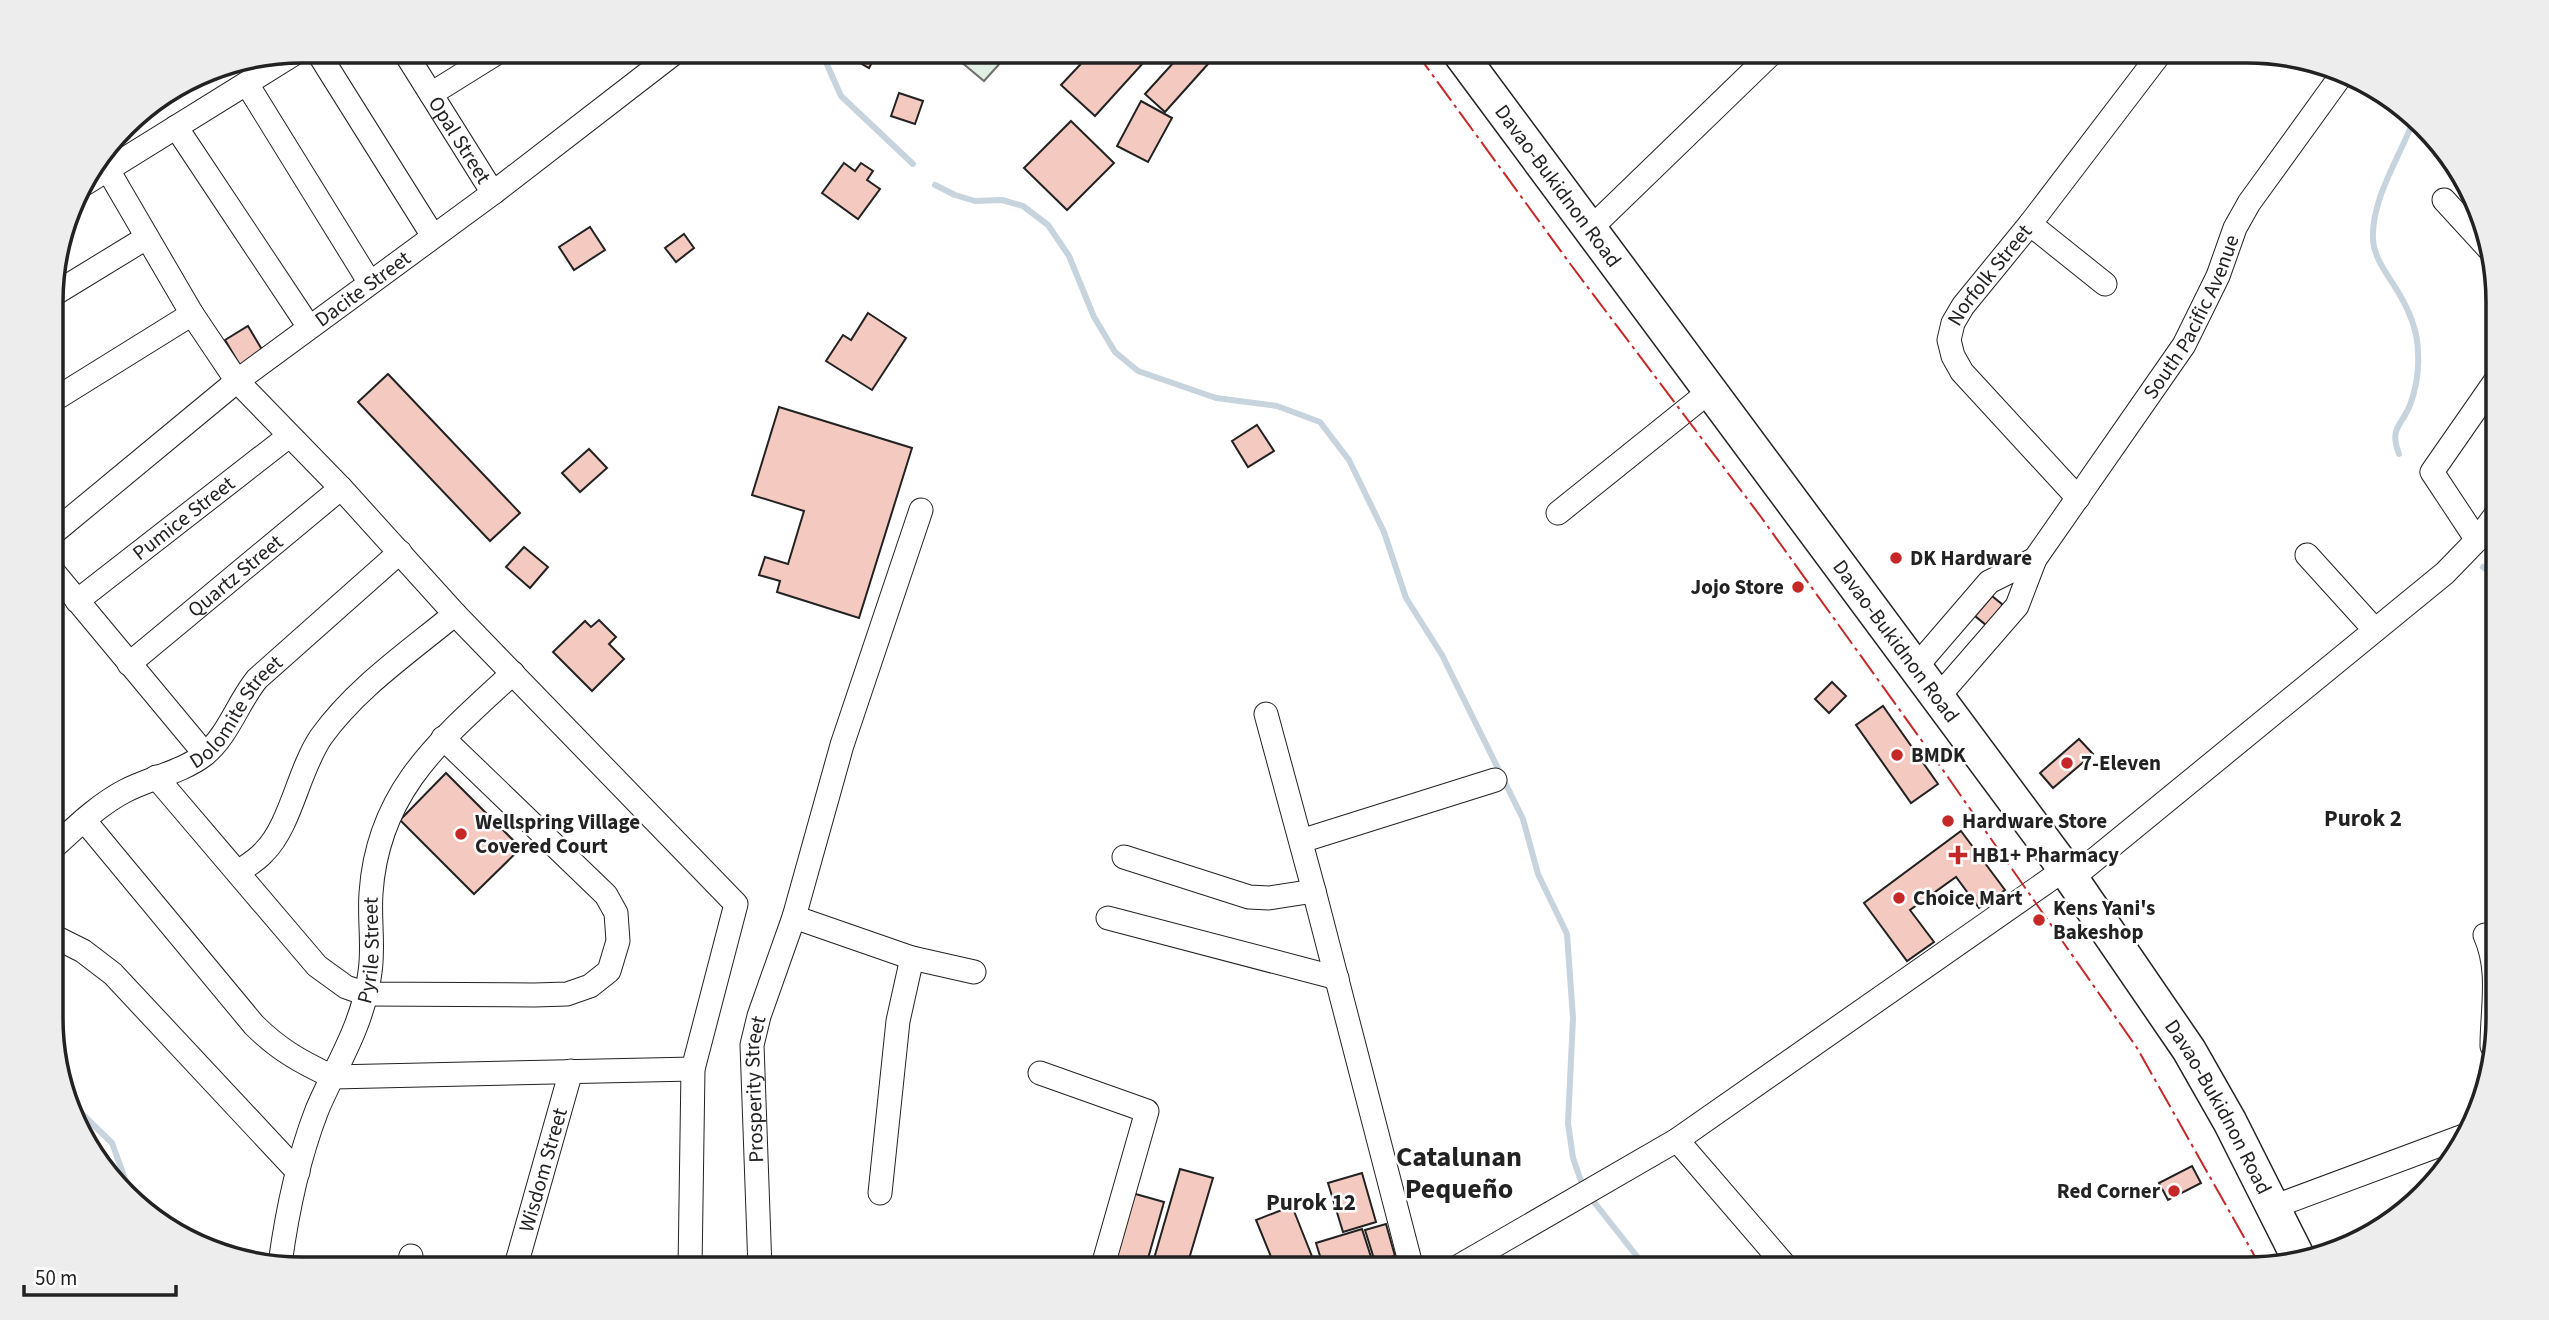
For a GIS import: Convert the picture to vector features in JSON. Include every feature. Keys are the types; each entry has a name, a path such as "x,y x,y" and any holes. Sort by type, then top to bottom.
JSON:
{"highway":[{"name":"Davao-Bukidnon Road","path":"1467,63 2068,874 2189,1050 2230,1122 2295,1252"}],"street":[{"path":"325,63 433,236"},
{"name":"Opal Street","path":"412,63 493,193"},
{"path":"431,94 481,63"},
{"name":"Dacite Street","path":"64,524 237,381 493,193 661,63"},
{"path":"1590,229 1762,63"},
{"name":"Norfolk Street","path":"2078,498 1962,372 1953,356 1949,340 1953,323 1963,306 2153,63"},
{"path":"99,175 277,65"},
{"name":"South Pacific Avenue","path":"1938,697 2017,606 2035,559 2184,345 2218,276 2235,228 2249,203 2337,81"},
{"path":"247,84 370,283"},
{"path":"176,127 309,327"},
{"path":"108,170 192,314 237,381 341,488 456,614 736,904 693,1069 690,1257"},
{"path":"2444,200 2471,219"},
{"path":"2030,223 2105,284"},
{"path":"64,288 146,238"},
{"path":"64,394 192,314"},
{"path":"1558,513 1710,391"},
{"path":"2477,540 2432,472 2486,394"},
{"name":"Pumice Street","path":"77,601 289,436"},
{"name":"Quartz Street","path":"129,664 341,488"},
{"name":"Prosperity Street","path":"760,1257 752,1045 759,1016 794,917 842,745 921,510"},
{"path":"1476,1256 1677,1140 2068,874 2445,573 2486,528"},
{"name":"Dolomite Street","path":"63,838 125,791 205,754 257,679 400,552"},
{"path":"2307,555 2375,630"},
{"name":"South Pacific Avenue","path":"1915,668 1989,582 2035,559"},
{"path":"64,584 205,754"},
{"path":"238,872 264,853 275,838 303,772 320,739 338,715 358,695 456,614"},
{"path":"1948,629 1976,653"},
{"name":"Pyrile Street","path":"282,1256 298,1172 317,1110 356,1025 366,994 370,971 371,893 384,826 396,799 443,738 513,673"},
{"path":"1266,714 1409,1256"},
{"path":"156,777 317,966 346,987 366,994 567,994 590,986 609,971 618,941 616,913 606,895 443,738"},
{"path":"1300,841 1495,780"},
{"path":"85,820 254,1025 274,1045 302,1063 333,1077 693,1069"},
{"path":"1124,857 1250,897 1269,898 1314,891"},
{"path":"794,917 912,958 974,972"},
{"path":"1108,918 1337,978"},
{"path":"63,941 83,951 113,974 298,1172"},
{"path":"880,1193 898,1021 912,958"},
{"name":"Wisdom Street","path":"517,1257 571,1071"},
{"path":"1040,1073 1147,1111 1106,1257"},
{"path":"1677,1140 1777,1256"},
{"path":"2273,1207 2452,1140"}],"green space":[{"path":"962,63 1000,63 984,81"}],"building":[{"path":"1082,63 1143,63 1095,116 1061,85"},
{"path":"1173,63 1208,64 1165,112 1145,94"},
{"path":"899,93 923,101 915,124 891,116"},
{"path":"1141,101 1172,118 1148,162 1117,146"},
{"path":"1071,121 1114,163 1067,210 1024,168"},
{"path":"844,163 855,171 861,163 873,171 867,180 880,189 858,219 822,193"},
{"path":"590,227 605,250 574,270 559,247"},
{"path":"684,234 694,248 676,262 665,248"},
{"path":"868,313 906,338 872,390 826,361 843,335 851,340"},
{"path":"248,326 264,353 241,367 225,340"},
{"path":"388,374 520,513 490,541 358,402"},
{"path":"779,407 912,448 859,618 777,592 780,581 759,575 765,557 788,564 804,511 752,495"},
{"path":"1257,425 1274,451 1248,467 1232,441"},
{"path":"589,449 607,468 580,492 562,473"},
{"path":"524,547 548,567 530,588 506,567"},
{"path":"1992,596 2003,605 1986,625 1975,616"},
{"path":"599,620 616,637 609,644 624,659 592,691 553,652 585,621 591,627"},
{"path":"1832,682 1846,696 1829,713 1815,699"},
{"name":"BMDK","path":"1883,706 1938,784 1911,803 1856,725"},
{"name":"7-Eleven","path":"2079,739 2093,754 2053,788 2040,773"},
{"name":"Wellspring Village Covered Court","path":"446,773 521,848 474,894 400,820"},
{"name":"Choice Mart","path":"1961,831 2005,890 1979,908 1956,877 1910,910 1934,942 1907,961 1864,903"},
{"name":"Red Corner","path":"2192,1166 2201,1183 2168,1200 2159,1183"},
{"path":"1180,1169 1213,1178 1190,1257 1155,1257"},
{"path":"1362,1173 1376,1222 1343,1232 1328,1183"},
{"path":"1132,1193 1164,1202 1149,1257 1114,1257"},
{"path":"1292,1206 1312,1256 1271,1257 1256,1220"},
{"path":"1386,1224 1395,1256 1373,1256 1365,1230"},
{"path":"1362,1229 1371,1256 1320,1256 1316,1243"}],"waterway":[{"path":"826,63 841,96 913,164"},
{"path":"2399,454 2395,438 2414,393 2418,346 2407,310 2384,270 2373,240 2376,210 2386,180 2410,127"},
{"path":"935,185 975,201 1002,200 1023,206 1048,225 1069,256 1094,317 1115,352 1138,371 1216,398 1277,406 1320,422 1349,460 1384,532 1406,598 1442,655 1523,819 1538,874 1567,934 1573,1018 1568,1123 1573,1158 1581,1181"},
{"path":"84,1115 112,1143 125,1179"},
{"path":"1594,1202 1637,1256"}],"power":[{"path":"1424,63 1571,265 1761,517 1945,773 2137,1048 2255,1256"}],"place":[{"name":"DK Hardware","path":"1896,558"},
{"name":"Jojo Store","path":"1798,587"},
{"name":"BMDK","path":"1897,755"},
{"name":"7-Eleven","path":"2067,763"},
{"name":"Hardware Store","path":"1948,821"},
{"name":"Wellspring Village Covered Court","path":"461,834"},
{"name":"HB1+ Pharmacy","path":"1958,855"},
{"name":"Choice Mart","path":"1899,898"},
{"name":"Kens Yani's Bakeshop","path":"2039,920"},
{"name":"Red Corner","path":"2174,1191"}],"district":[{"name":"Purok 2","path":"2363,818"},
{"name":"Catalunan Pequeño","path":"1459,1173"},
{"name":"Purok 12","path":"1311,1202"}]}
